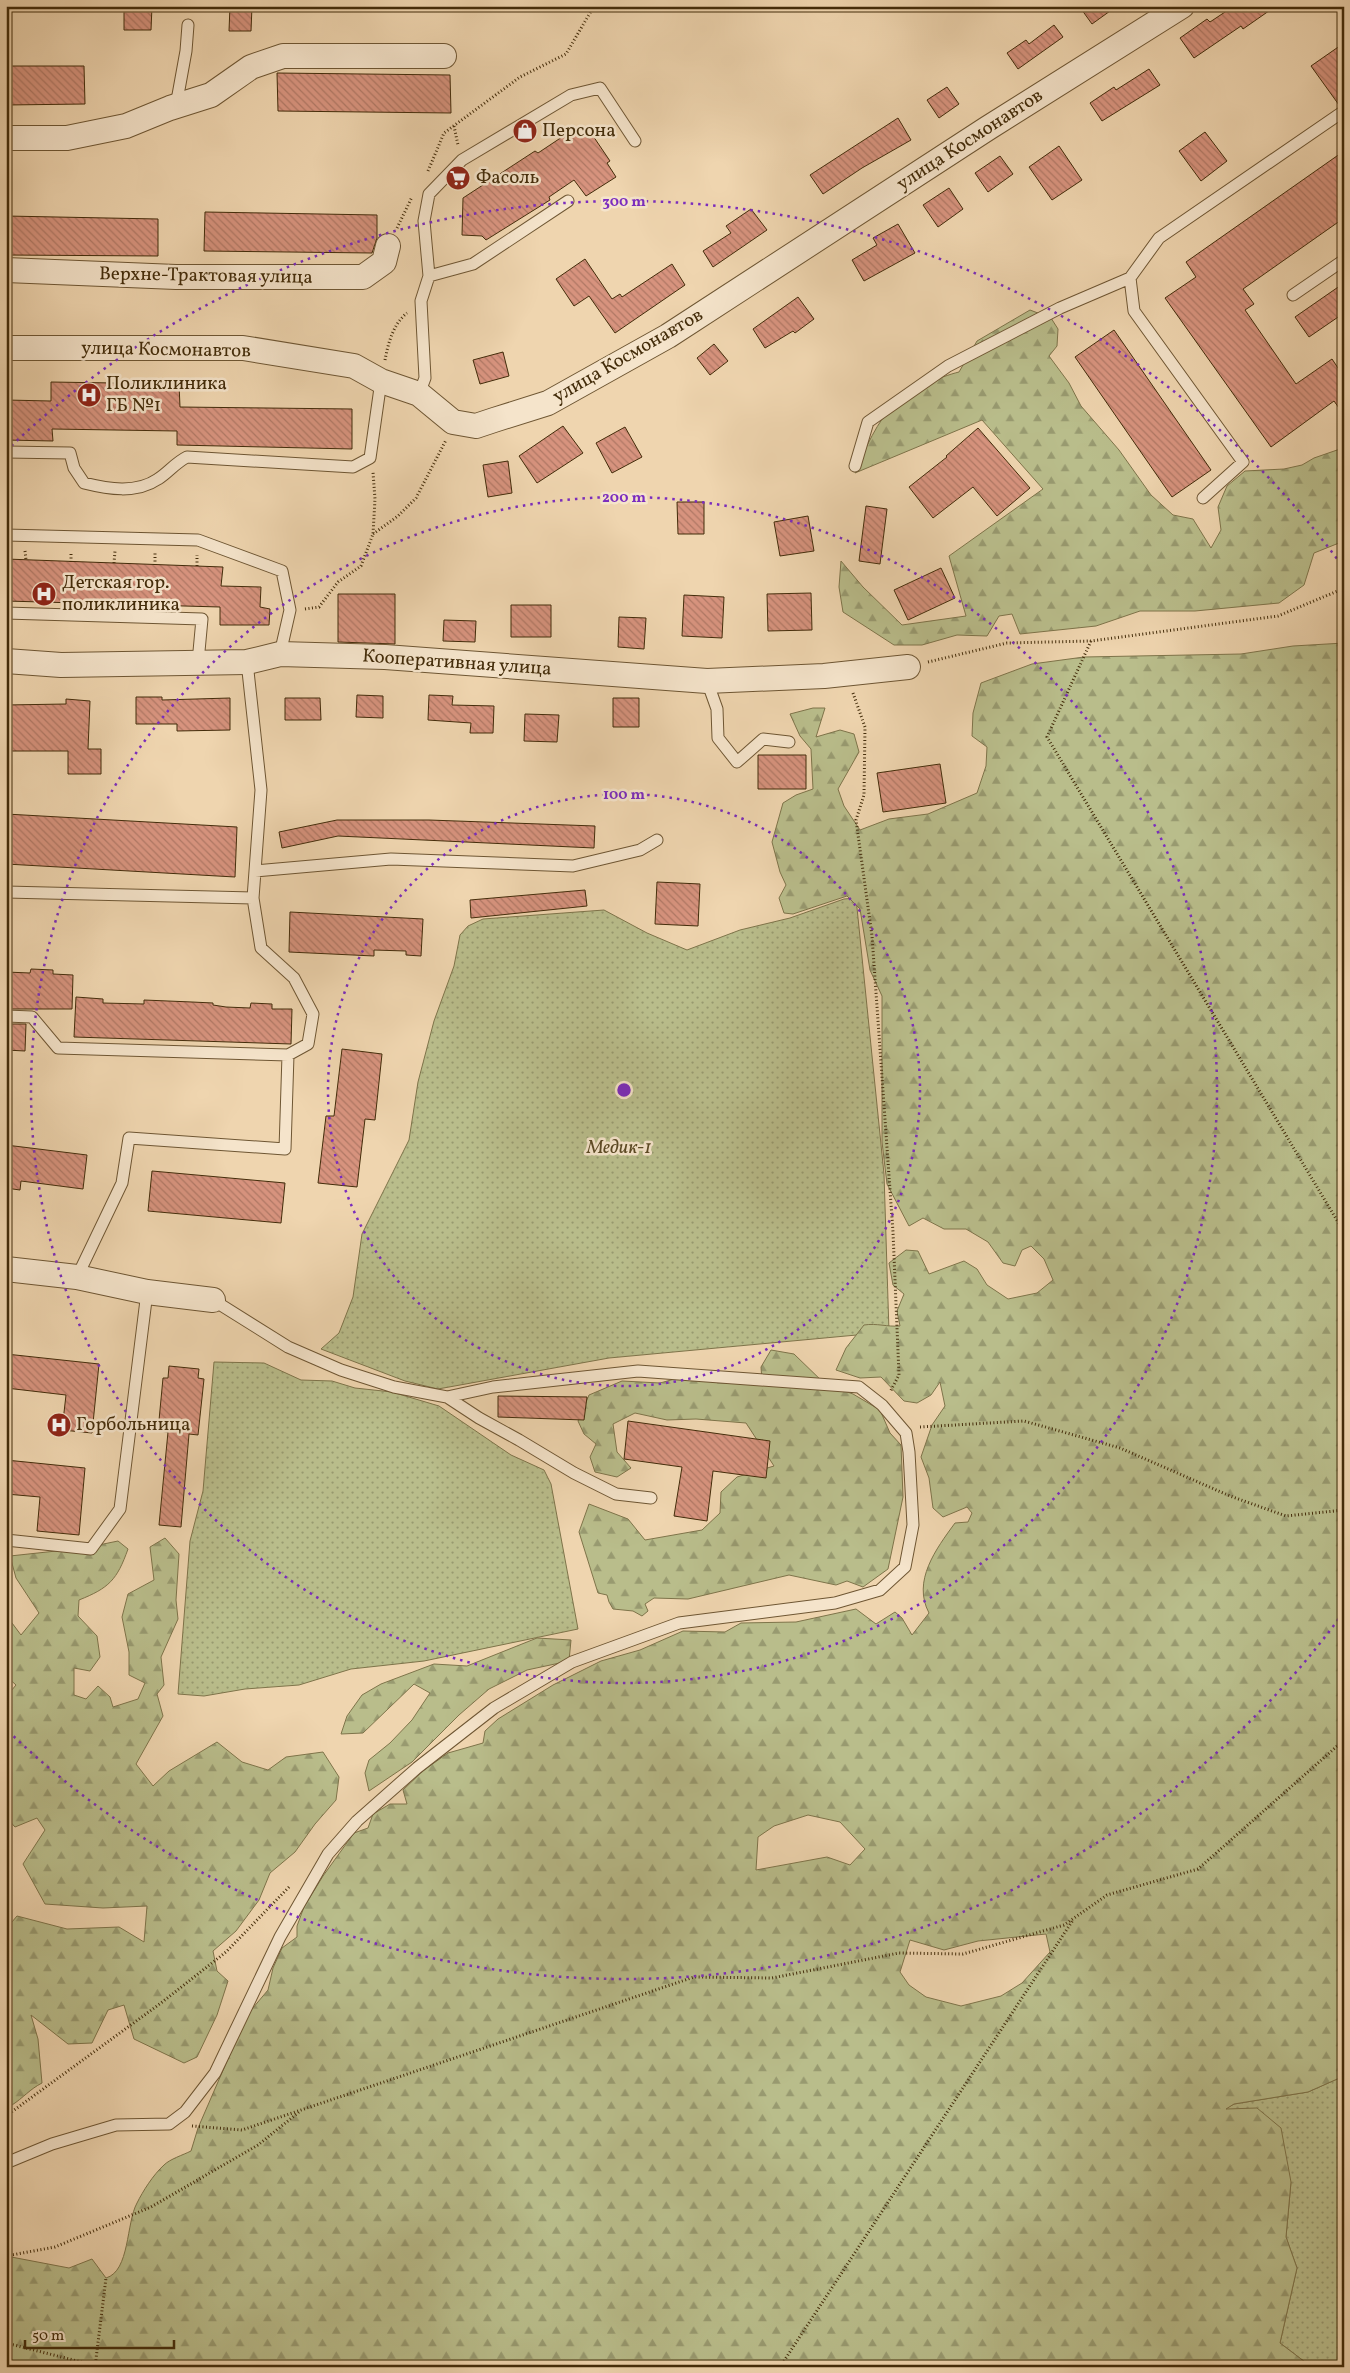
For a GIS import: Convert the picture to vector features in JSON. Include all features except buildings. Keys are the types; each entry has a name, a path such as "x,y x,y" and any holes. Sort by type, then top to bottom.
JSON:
{"street":[{"name":"улица Космонавтов","path":"6,348 243,348 354,366 381,381 419,394 453,422 476,426 548,403 668,336 979,134 1182,6"},
{"path":"6,138 67,138 126,126 176,106 211,95 251,67 283,56 444,56"},
{"name":"Верхне-Трактовая улица","path":"6,270 176,278 363,277 384,262 388,246"},
{"name":"Кооперативная улица","path":"6,660 61,665 247,662 280,654 385,657 707,681 847,674 908,667"},
{"path":"6,1269 77,1277 147,1292 213,1300"}],"lane":[{"path":"176,106 186,50 188,25"},
{"path":"419,394 425,378 421,301 429,276 424,221 429,194 462,160 571,95 600,88 636,141"},
{"path":"855,466 868,422 948,366 1060,308 1130,278 1159,238 1344,111"},
{"path":"429,276 473,264 568,201"},
{"path":"1293,295 1344,260"},
{"path":"1130,278 1134,311 1243,462 1203,498"},
{"path":"6,452 70,453 74,468 84,482 111,490 136,487 157,480 176,462 186,457 353,467 370,458 381,381"},
{"path":"6,535 198,540 282,571 290,610 280,654"},
{"path":"6,613 202,619 198,662"},
{"path":"6,1016 32,1016 58,1048 288,1055 308,1044 313,1014 294,978 261,948 253,898 260,790 247,662"},
{"path":"707,681 717,709 718,738 737,762 763,739 789,742"},
{"path":"255,871 391,859 573,866 640,850 657,840"},
{"path":"6,892 253,898"},
{"path":"77,1277 122,1183 129,1138 285,1149 288,1055"},
{"path":"6,1540 91,1549 120,1509 147,1292"},
{"path":"213,1300 288,1347 341,1370 394,1387 447,1397 479,1418 520,1440 574,1473 616,1494 651,1498"},
{"path":"6,2163 52,2144 116,2125 169,2124 184,2112 215,2073 280,1937 328,1854 357,1821 417,1768 494,1708 572,1662 678,1623 835,1603 880,1590 905,1567 913,1524 909,1452 906,1433 882,1405 860,1387 638,1371 493,1387 447,1397"}],"path":[{"path":"423,178 431,165 444,133 520,77 566,54 594,6"},
{"path":"388,246 415,191"},
{"path":"381,381 388,341 402,317 421,301"},
{"path":"372,534 398,516 416,498 439,457 453,422"},
{"path":"290,610 319,607 338,582 361,566 372,534 375,499 370,458"},
{"path":"908,667 1007,642 1091,641 1278,616 1344,591"},
{"path":"1091,641 1047,737 1344,1232"},
{"path":"847,674 865,727 864,795 856,820 872,936 894,1232 899,1375 882,1405"},
{"path":"906,1433 916,1427 1024,1421 1120,1448 1230,1496 1286,1516 1344,1510"},
{"path":"169,2124 242,2130 694,1977 772,1978 898,1953 963,1954 1064,1925 1107,1895 1198,1869 1344,1740"},
{"path":"6,2116 161,2003 226,1952 278,1896 292,1884"},
{"path":"780,2367 1074,1918"},
{"path":"6,2256 55,2247 151,2206 258,2145 301,2110"},
{"path":"95,2366 106,2278"},
{"path":"6,2343 100,2367"},
{"path":"1058,2367 1091,2364 1121,2367"}],"green space":[{"path":"1030,310 1051,318 1058,329 1057,346 1049,356 1069,383 1081,406 1119,450 1151,495 1173,515 1193,519 1211,548 1221,530 1218,507 1227,486 1245,471 1284,469 1302,465 1314,458 1340,449 1344,445 1344,541 1314,553 1304,585 1279,603 1195,611 1140,611 1096,626 1020,634 1012,614 999,616 987,636 957,635 922,645 894,645 843,612 839,587 841,561 863,587 902,625 966,616 949,556 1043,489 982,420 855,473 877,426 901,397 926,384 959,372 977,341"},
{"path":"1344,643 1344,2076 1308,2092 1234,2104 1226,2109 1257,2108 1281,2128 1291,2182 1286,2237 1297,2268 1280,2343 1305,2362 1305,2367 6,2367 6,2256 69,2268 92,2259 106,2278 114,2274 123,2256 133,2212 139,2198 152,2178 164,2165 191,2151 198,2128 247,2015 268,1990 273,1968 282,1948 297,1937 297,1926 304,1907 323,1876 354,1833 368,1828 373,1814 390,1804 407,1804 403,1790 424,1770 448,1753 483,1743 485,1731 498,1719 553,1685 601,1661 640,1650 683,1631 725,1632 741,1623 796,1622 856,1609 876,1624 895,1612 902,1618 912,1635 929,1613 924,1601 923,1589 928,1566 955,1523 968,1522 972,1513 967,1507 943,1517 933,1508 929,1478 921,1457 932,1425 945,1406 940,1382 931,1395 917,1403 904,1401 881,1377 860,1378 836,1370 846,1348 864,1325 900,1326 897,1311 904,1294 893,1285 889,1263 906,1250 918,1251 929,1274 964,1261 977,1269 987,1285 1008,1299 1037,1293 1053,1280 1044,1259 1031,1246 1022,1250 1015,1266 1003,1263 988,1242 966,1229 944,1229 923,1218 909,1226 887,1184 882,1142 882,996 870,970 860,909 847,896 793,914 784,913 779,898 786,885 780,872 772,842 783,803 796,795 813,789 811,749 800,736 790,714 813,708 825,708 816,737 840,730 854,734 859,752 838,789 844,806 860,830 889,819 928,814 977,793 986,766 987,747 972,736 973,713 981,683 1032,664 1084,657 1241,654 1293,646","holes":["808,1815 840,1822 865,1849 850,1865 827,1857 756,1870 758,1837 774,1826","1046,1934 1050,1952 1022,1983 1001,1996 961,2006 926,1997 909,1985 900,1972 910,1940 944,1950 978,1941"]},
{"name":"Медик-1","path":"856,898 884,1174 889,1332 609,1358 438,1389 405,1381 321,1349 339,1333 353,1297 362,1234 409,1140 418,1082 434,1021 454,966 460,935 468,926 483,919 604,910 647,933 687,950 740,930 790,918 844,899"},
{"path":"771,1350 794,1354 825,1384 853,1394 880,1410 890,1433 901,1445 903,1497 888,1569 863,1587 847,1581 836,1585 789,1575 688,1599 654,1598 645,1604 648,1611 642,1616 633,1611 613,1609 607,1595 598,1593 579,1532 589,1504 628,1519 645,1540 702,1530 720,1513 721,1492 737,1477 774,1466 746,1423 696,1419 667,1420 635,1413 613,1424 617,1452 631,1468 617,1477 595,1472 590,1457 596,1444 584,1434 578,1421 589,1395 622,1381 660,1383 693,1374 762,1381 761,1367"},
{"path":"214,1362 264,1363 301,1380 332,1381 355,1388 392,1392 439,1406 511,1455 544,1470 551,1484 578,1629 424,1661 351,1669 299,1685 245,1689 204,1696 178,1694 190,1541 203,1491"},
{"path":"165,1538 179,1554 176,1600 178,1619 161,1657 164,1685 157,1694 163,1716 136,1764 153,1786 169,1771 217,1742 242,1762 268,1770 286,1757 323,1752 339,1777 336,1800 315,1824 295,1852 270,1873 259,1900 236,1931 213,1951 217,1971 228,1981 217,2015 197,2057 184,2063 134,2039 124,2005 108,2010 92,2043 68,2044 31,2015 38,2039 42,2083 12,2105 6,2104 6,1929 17,1916 67,1929 119,1927 144,1942 147,1906 103,1908 45,1904 23,1864 45,1830 37,1818 15,1827 6,1817 6,1697 16,1685 6,1676 6,1615 21,1635 39,1613 16,1578 10,1556 84,1548 118,1541 128,1549 116,1576 111,1582 79,1600 78,1616 97,1636 100,1657 90,1671 74,1668 74,1695 86,1699 98,1686 110,1697 113,1707 138,1699 145,1683 129,1675 129,1652 122,1617 128,1594 154,1580 150,1547"},
{"path":"537,1638 571,1640 569,1661 527,1670 489,1689 459,1715 412,1762 369,1791 365,1773 369,1760 390,1743 412,1720 430,1693 414,1684 363,1733 341,1734 347,1716 362,1695 381,1684 434,1664 467,1666"},
{"path":"1344,2076 1344,2367 1305,2367 1305,2362 1280,2343 1297,2268 1286,2237 1291,2182 1225,2109 1234,2104 1308,2092"}],"place":[{"name":"Персона","path":"525,131"},
{"name":"Фасоль","path":"458,178"},
{"name":"Поликлиника ГБ №1","path":"89,395"},
{"name":"Детская гор. поликлиника","path":"44,594"},
{"name":"Горбольница","path":"59,1425"}]}
